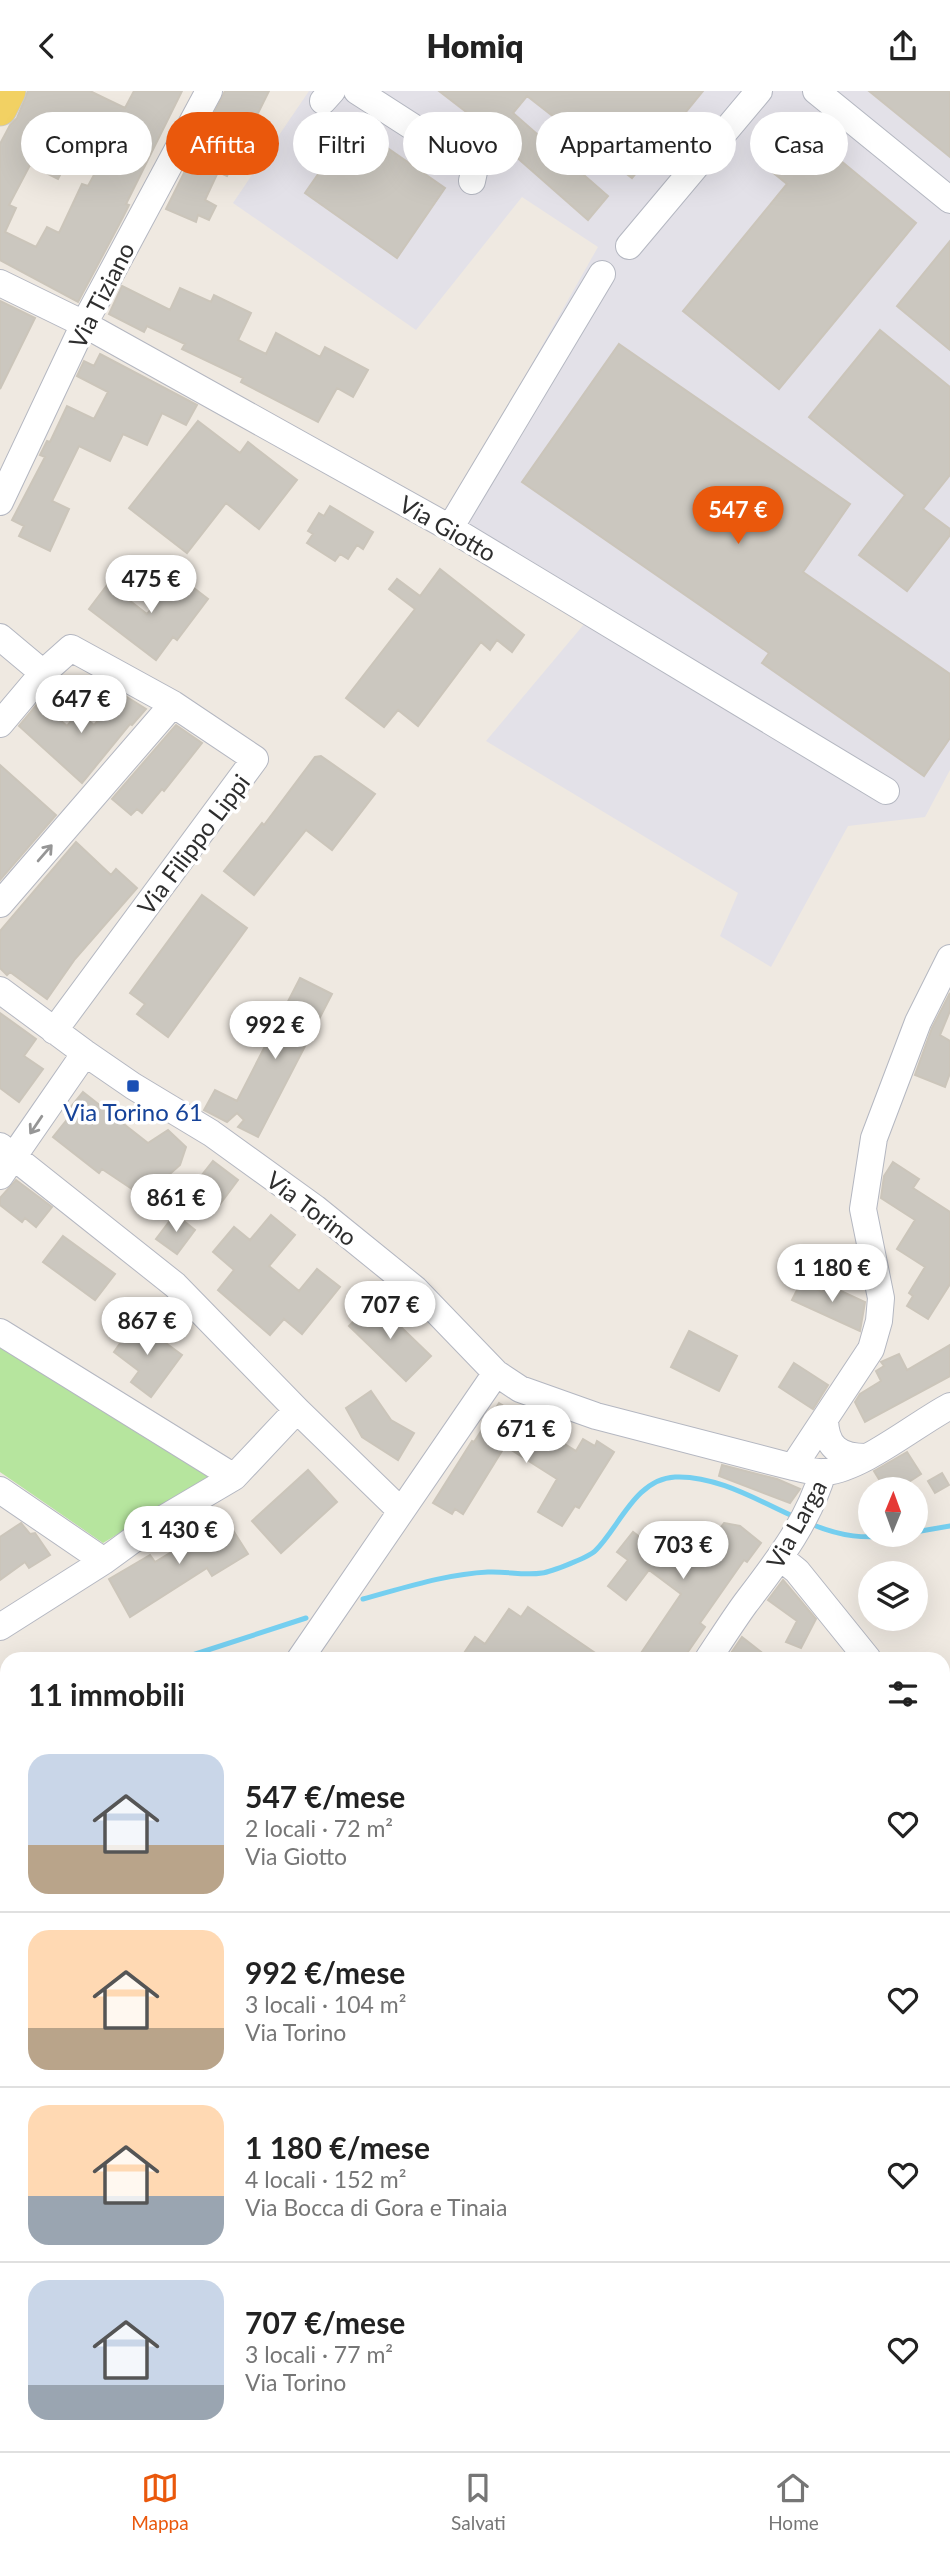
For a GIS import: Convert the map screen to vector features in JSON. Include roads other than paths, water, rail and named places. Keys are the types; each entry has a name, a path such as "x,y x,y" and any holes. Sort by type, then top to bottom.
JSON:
{"main road":[{"path":"0,109 9,91"}],"street":[{"name":"Via Tiziano","path":"0,502 84,324 209,91"},
{"path":"357,91 475,167 472,181"},
{"path":"629,246 759,91"},
{"path":"816,91 950,200"},
{"path":"450,528 602,274"},
{"name":"Via Giotto","path":"0,283 84,324 450,528 886,792"},
{"path":"0,636 43,673 0,724"},
{"name":"Via Filippo Lippi","path":"43,673 72,648 173,704 255,759 54,1031"},
{"path":"0,904 173,704"},
{"path":"793,1467 871,1349 879,1321 881,1298 863,1209 874,1138 918,1022 944,988 950,958"},
{"name":"Via Torino","path":"0,990 85,1053 133,1086 211,1133 316,1208 415,1289 496,1373 520,1389 596,1416 793,1467 822,1472"},
{"path":"85,1053 5,1160 175,1285 297,1410 401,1511"},
{"path":"0,1332 234,1477"},
{"path":"305,1652 496,1373"},
{"name":"Via Larga","path":"713,1652 781,1558 810,1505 822,1472 841,1469 866,1457 950,1405"},
{"path":"0,1627 104,1561 156,1524 234,1477 297,1410"},
{"path":"825,1420 825,1434 831,1445 851,1457 866,1457"},
{"path":"0,1490 104,1561"},
{"path":"781,1558 797,1571 862,1652"}],"waterway":[{"path":"363,1599 457,1576 488,1572 535,1574 570,1564 595,1551 638,1495 661,1480 675,1477 706,1480 795,1517"},
{"path":"811,1524 833,1532 858,1536"},
{"path":"928,1530 950,1526"},
{"path":"202,1652 306,1618"}],"place":[{"name":"Via Torino 61","path":"133,1086"}]}
